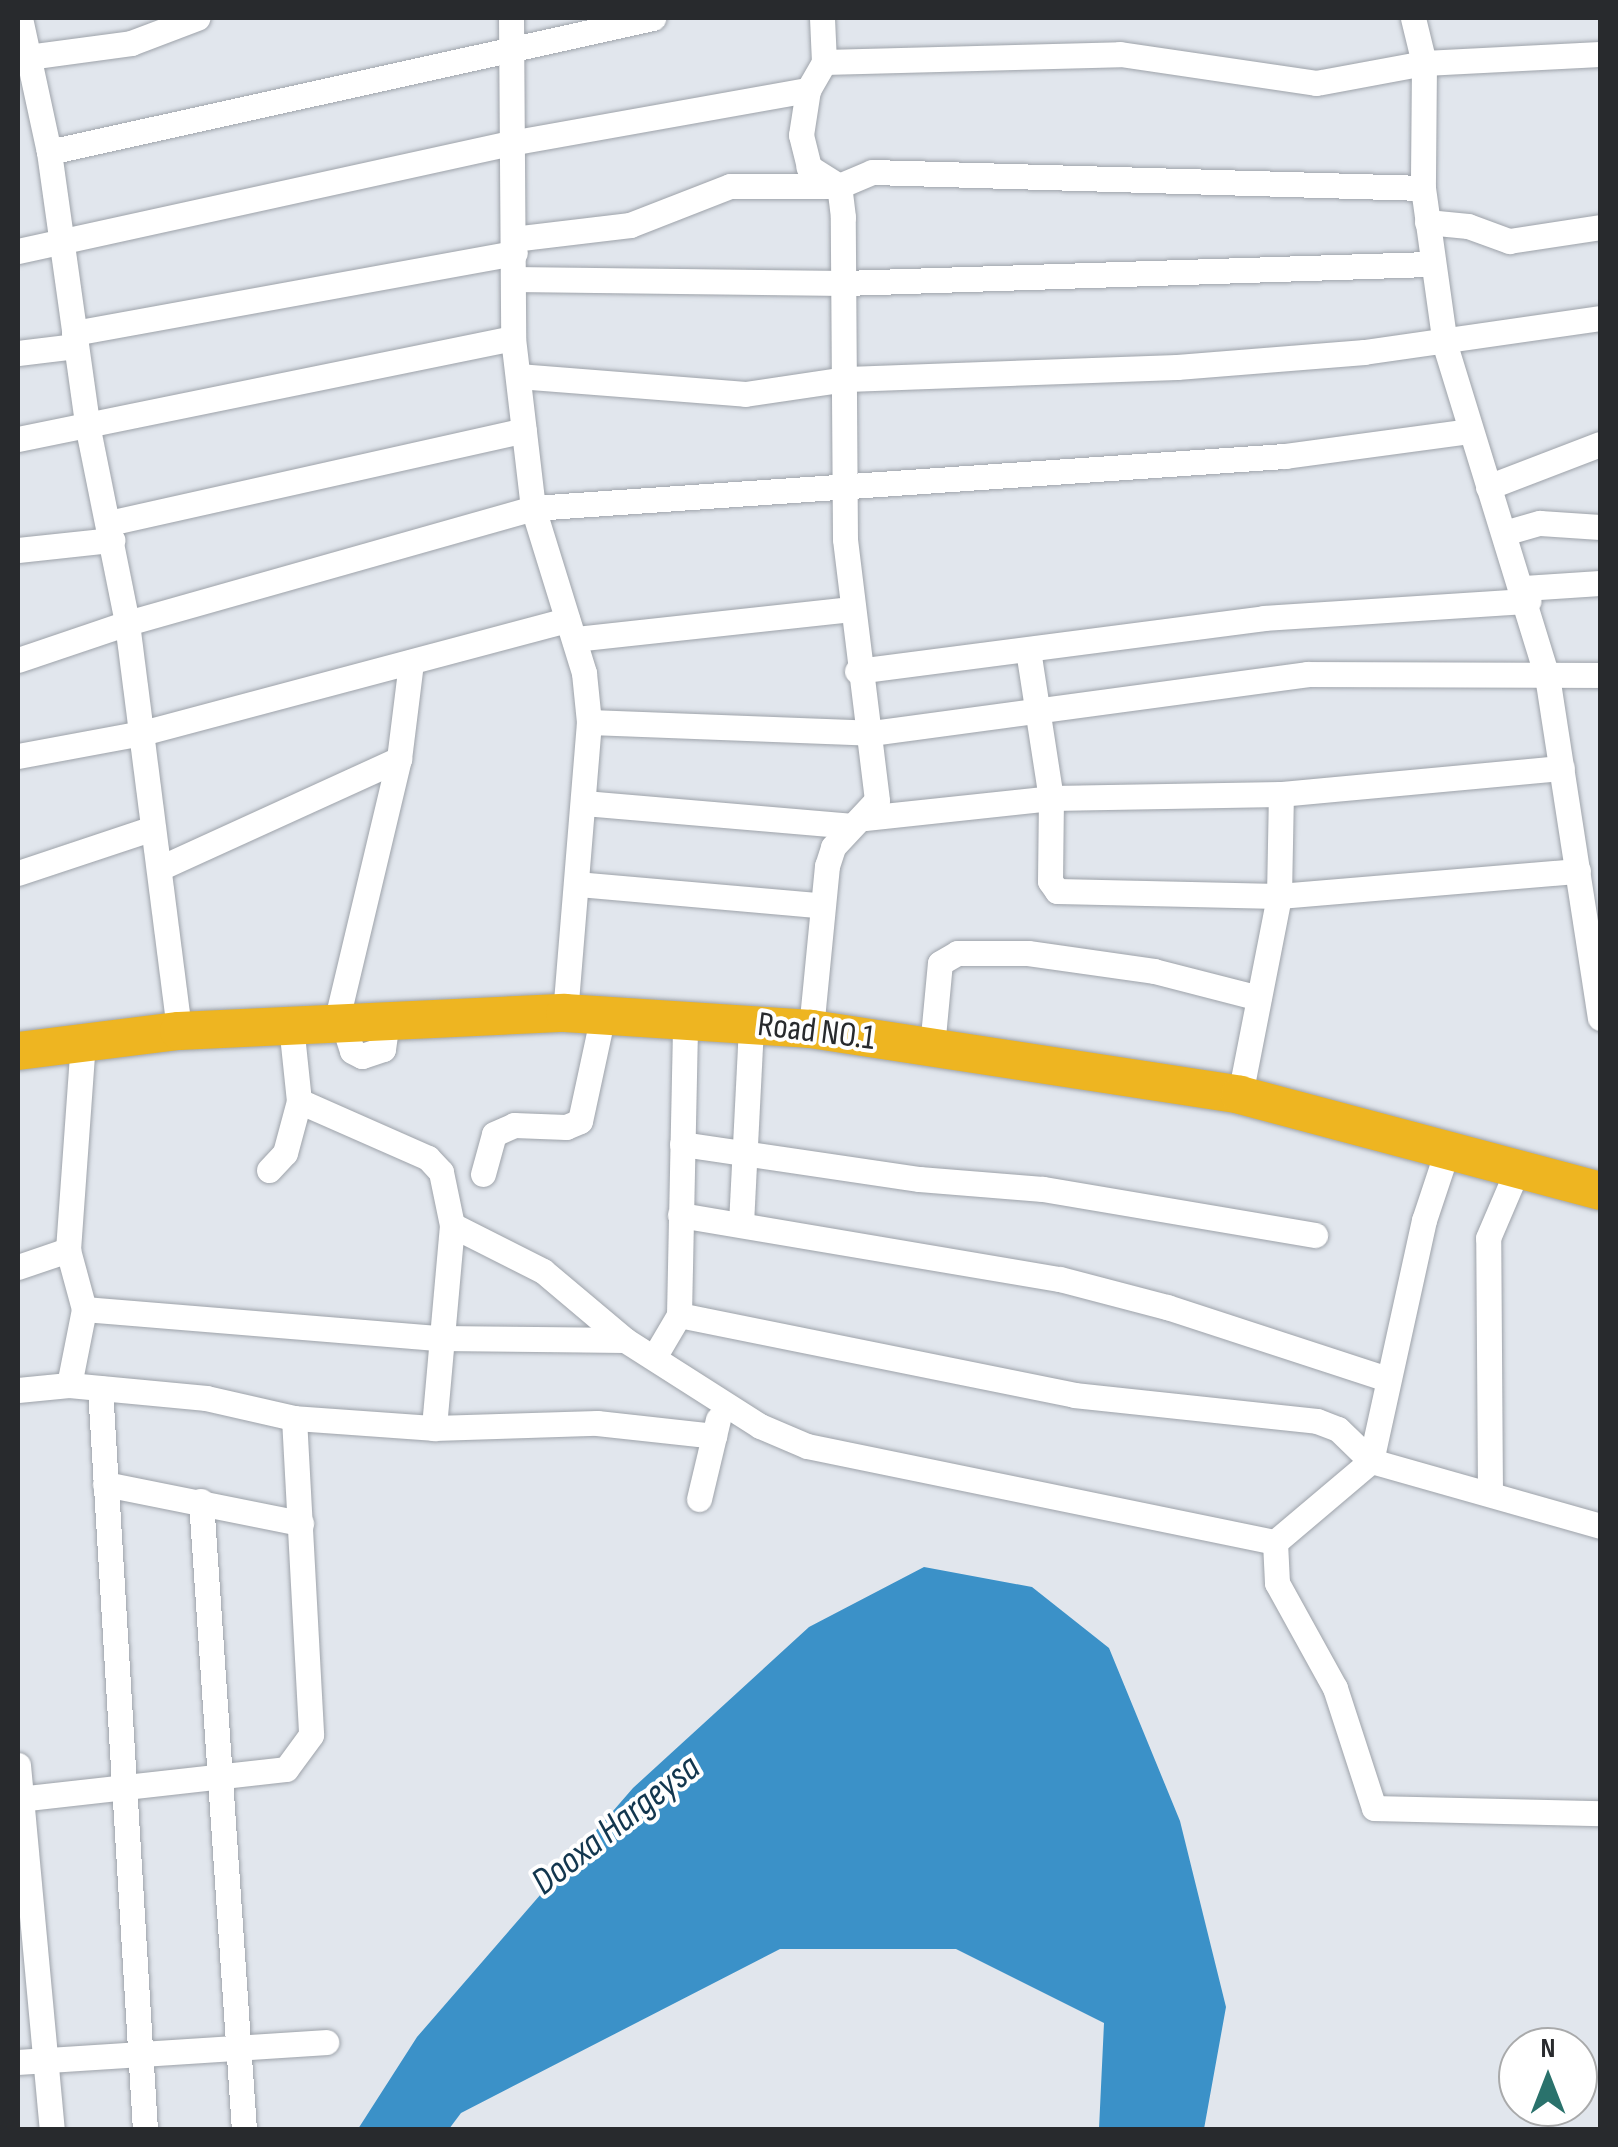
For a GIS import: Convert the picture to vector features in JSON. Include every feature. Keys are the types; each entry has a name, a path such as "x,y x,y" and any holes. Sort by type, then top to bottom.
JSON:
{"highway":[{"name":"Road NO.1","path":"18,1051 180,1031 565,1013 811,1029 1240,1095 1600,1191"}],"street":[{"path":"20,18 28,57 25,89 48,152 88,429 127,623 180,1031"},
{"path":"28,57 131,42 198,18"},
{"path":"511,18 513,338 533,508 571,630 589,722 565,1013"},
{"path":"48,152 654,18"},
{"path":"811,1029 818,905 834,847 877,800 872,733 857,671 850,609 839,186 803,158 800,122 808,90 824,62 822,18"},
{"path":"1413,18 1424,63 1424,188 1430,264 1444,345 1469,431 1526,594 1547,676 1600,1018"},
{"path":"824,62 1120,54 1316,83 1424,63 1600,54"},
{"path":"18,251 510,143 808,90"},
{"path":"18,353 513,257 630,225 730,186 839,186 872,172 1007,172 1424,188"},
{"path":"1427,222 1468,226 1509,241 1600,226"},
{"path":"513,257 844,283 1430,264"},
{"path":"518,376 716,394 847,380 1177,367 1444,345 1600,318"},
{"path":"18,439 88,429 513,338"},
{"path":"18,550 524,430"},
{"path":"18,660 127,623 533,508 846,483 1286,456 1469,431"},
{"path":"1488,488 1600,444"},
{"path":"1504,532 1540,523 1600,527"},
{"path":"857,671 1600,583"},
{"path":"18,756 142,733 410,662 571,630 850,609"},
{"path":"1028,650 1051,798 1050,880 1057,891 1279,896 1578,872"},
{"path":"340,1022 398,759 410,662"},
{"path":"589,722 872,733 1308,674 1600,675"},
{"path":"160,868 398,759"},
{"path":"584,803 858,822 1051,798 1281,794 1562,768"},
{"path":"1240,1095 1279,896 1281,794"},
{"path":"18,873 152,828"},
{"path":"578,884 818,905"},
{"path":"932,1047 940,964 957,953 1028,953 1154,971 1259,998"},
{"path":"483,1174 494,1134 514,1125 566,1127 580,1121 603,1015"},
{"path":"656,1354 679,1315 685,1019"},
{"path":"741,1224 752,1024"},
{"path":"269,1170 285,1153 299,1101 291,1025"},
{"path":"69,1384 84,1309 68,1250 83,1042"},
{"path":"299,1101 428,1158 441,1172 452,1225 434,1428"},
{"path":"682,1144 918,1179 1043,1189 1314,1235"},
{"path":"1275,1542 1371,1461 1424,1220 1448,1148"},
{"path":"1490,1493 1487,1255 1518,1168"},
{"path":"680,1216 1060,1280 1167,1306 1388,1380"},
{"path":"452,1225 543,1271 625,1340 656,1354 760,1426 808,1446 1275,1542"},
{"path":"18,1267 68,1250"},
{"path":"84,1309 440,1338 625,1340"},
{"path":"679,1315 1074,1396 1317,1421 1338,1429 1371,1461 1600,1526"},
{"path":"18,1390 69,1384 206,1398 294,1418 434,1428 616,1424 714,1436"},
{"path":"100,1388 121,1790 146,2130"},
{"path":"699,1498 722,1400"},
{"path":"18,1799 286,1768 311,1735 294,1418"},
{"path":"105,1484 301,1523"},
{"path":"201,1502 216,1778 244,2130"},
{"path":"1275,1542 1277,1584 1335,1688 1374,1808 1600,1814"},
{"path":"18,1766 18,1799 52,2130"},
{"path":"18,2062 326,2042"}],"water":[{"name":"Dooxa Hargeysa","path":"924,1567 1032,1587 1109,1648 1180,1821 1226,2007 1204,2129 1099,2129 1104,2023 956,1949 780,1949 461,2113 449,2129 358,2129 417,2037 633,1788 809,1627"}]}
